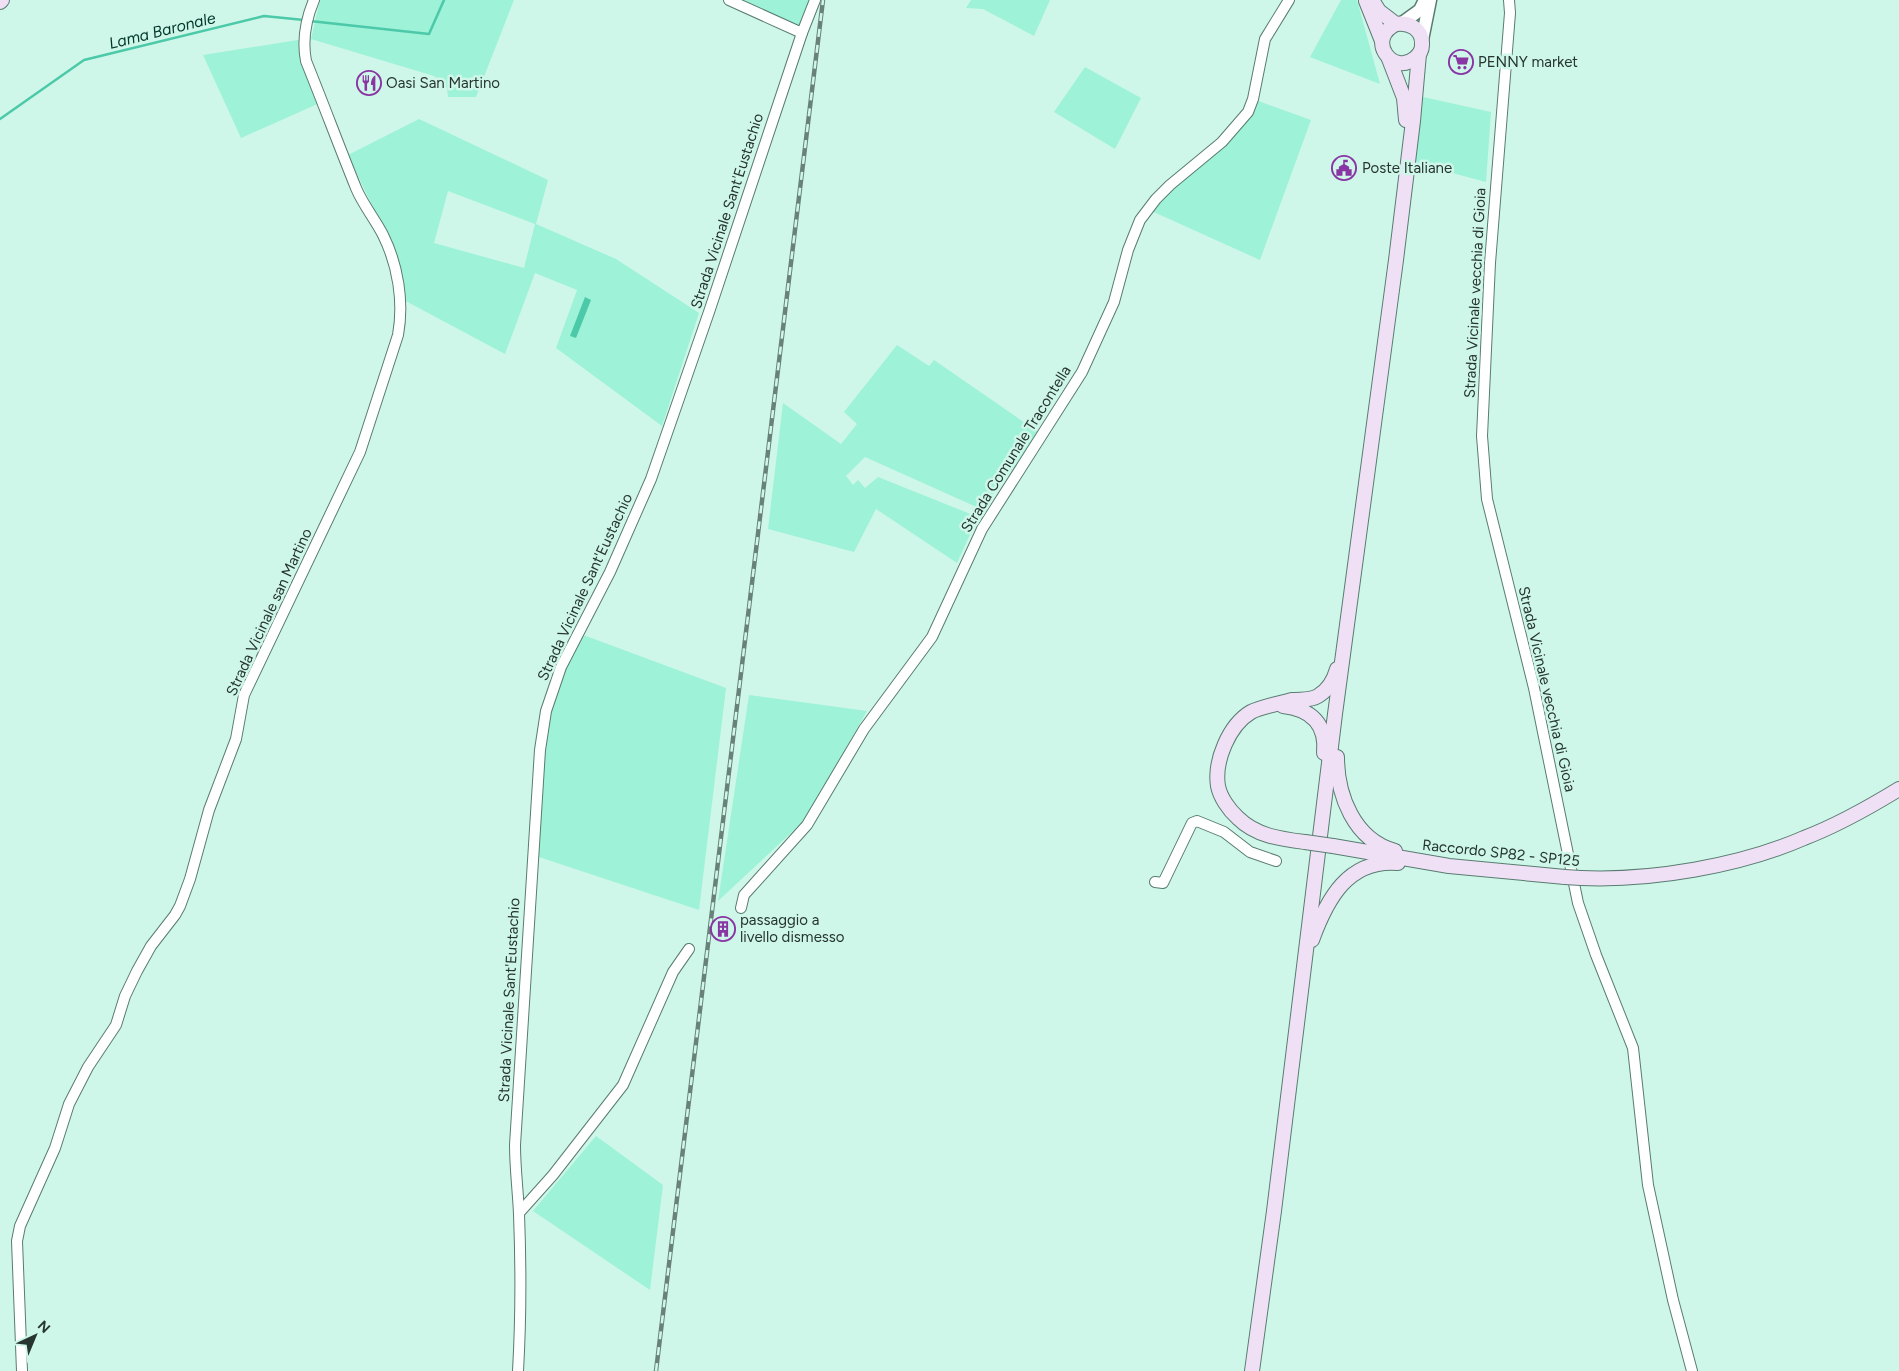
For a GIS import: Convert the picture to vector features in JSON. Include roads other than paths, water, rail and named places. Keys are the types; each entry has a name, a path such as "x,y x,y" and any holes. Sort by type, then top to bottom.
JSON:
{"main road":[{"path":"1366,0 1383,48 1399,81 1404,98 1407,134 1405,185"},
{"path":"1252,1371 1274,1212 1335,714 1348,628 1422,40 1413,26 1399,23 1378,11 1372,0"},
{"path":"1382,42 1386,31 1399,23"},
{"path":"1389,59 1395,62 1408,62 1419,54"},
{"name":"Raccordo SP82 - SP125","path":"1348,628 1342,642 1335,676 1327,688 1317,697 1307,700 1291,700 1251,712 1231,733 1219,765 1219,788 1230,809 1251,829 1271,836 1483,870 1580,878 1655,875 1746,858 1812,835 1848,819 1899,789"},
{"path":"1275,706 1300,709 1309,713 1316,720 1321,730 1325,745 1323,816"},
{"path":"1335,714 1340,790 1344,801 1359,825 1366,834 1388,849 1438,864"},
{"path":"1304,962 1327,905 1336,891 1359,871 1371,865 1388,862 1422,865 1438,864"}],"street":[{"name":"Strada Vicinale san Martino","path":"22,1371 17,1241 20,1226 55,1148 69,1104 88,1067 116,1025 136,971 180,906 190,879 209,810 236,739 244,695 360,452 398,335 400,294 394,266 383,235 357,190 306,61 304,44 307,19 314,0"},
{"path":"729,0 802,32"},
{"name":"Strada Vicinale Sant'Eustachio","path":"518,1371 521,1326 519,1214 515,1172 516,1119 540,750 546,711 566,656 610,572 652,479 802,32 815,0"},
{"name":"Strada Comunale Tracontella","path":"741,908 744,895 807,825 864,729 932,637 982,528 1082,372 1114,302 1128,250 1140,220 1156,199 1222,142 1248,112 1253,99 1265,39 1289,0"},
{"path":"1399,23 1420,10 1425,0"},
{"path":"1422,40 1430,0"},
{"name":"Strada Vicinale vecchia di Gioia","path":"1509,0 1510,13 1489,282 1482,436 1486,499 1534,688 1578,903 1596,955 1633,1048 1648,1185 1673,1300 1692,1371"},
{"path":"1155,882 1163,882 1192,823 1198,820 1224,832 1250,852 1276,861"},
{"path":"519,1214 553,1175 623,1085 673,972 689,949"}],"waterway":[{"name":"Lama Baronale","path":"310,21 429,34 444,0"},
{"name":"Lama Baronale","path":"0,119 84,60 264,16 304,20"}],"railway":[{"path":"656,1371 823,0"}],"place":[{"name":"PENNY market","path":"1461,62"},
{"name":"Oasi San Martino","path":"369,83"},
{"name":"Poste Italiane","path":"1344,168"},
{"name":"passaggio a livello dismesso","path":"723,929"}]}
